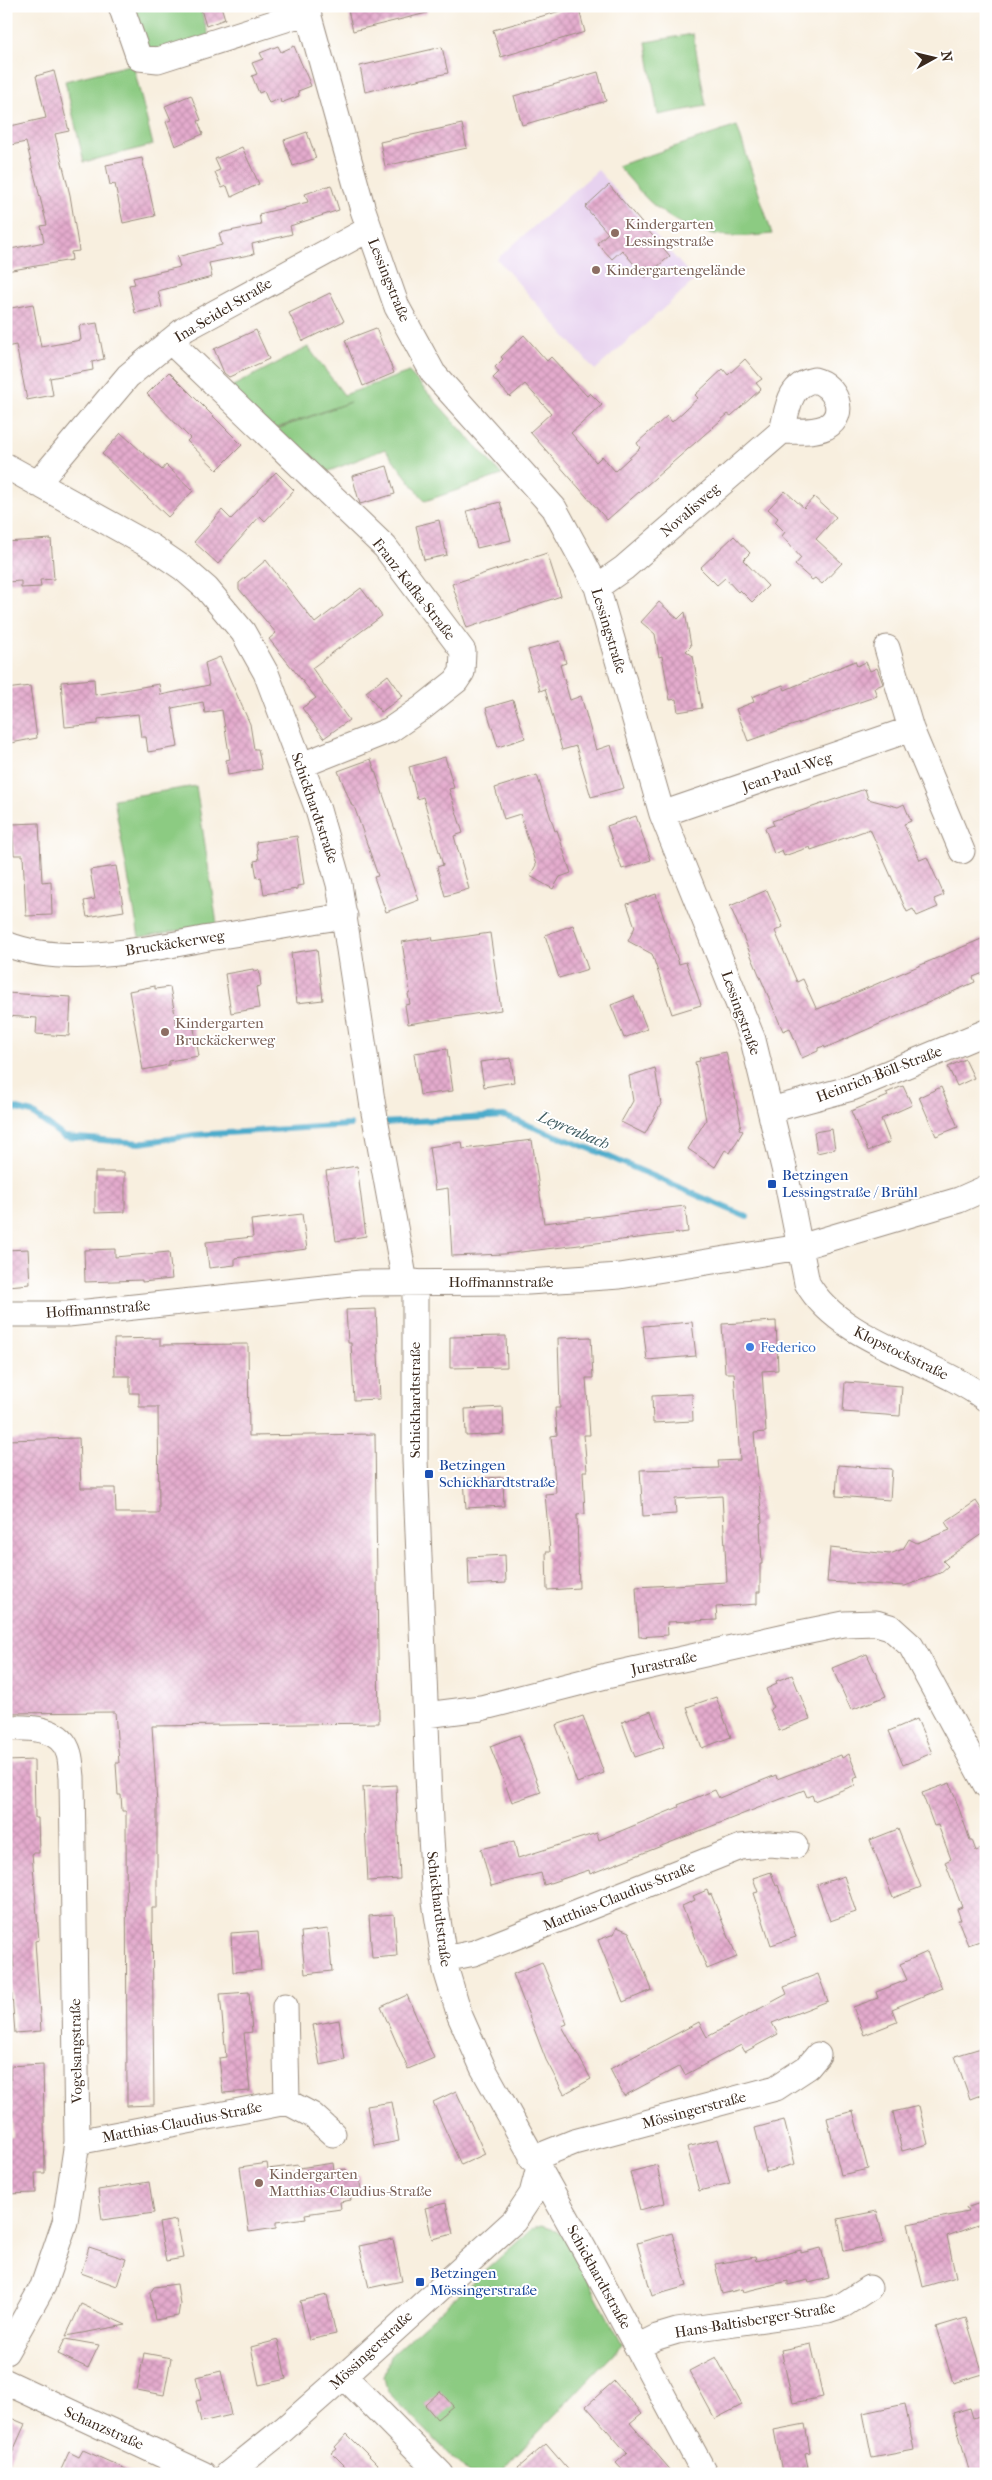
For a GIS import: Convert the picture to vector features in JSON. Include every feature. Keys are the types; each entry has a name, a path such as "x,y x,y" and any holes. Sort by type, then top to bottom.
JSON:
{"street":[{"path":"121,6 140,58 158,60 307,9"},
{"name":"Lessingstraße","path":"307,9 369,229 397,307 433,373 554,508 597,587 662,814 753,1040 800,1247"},
{"name":"Ina-Seidel-Straße","path":"37,484 128,376 170,341 212,313 369,229"},
{"name":"Franz-Kafka-Straße","path":"170,341 385,547 463,651 462,672 456,681 422,708 390,730 302,765"},
{"name":"Novalisweg","path":"597,587 624,568 782,431"},
{"name":"Schickhardtstraße","path":"6,466 152,547 184,569 207,589 243,632 266,673 302,765 331,849 344,916 373,1107 410,1282 415,1460 432,1863 444,1960 453,1996 468,2037 535,2165 637,2346 705,2474"},
{"path":"887,648 911,729 962,851"},
{"name":"Jean-Paul-Weg","path":"662,814 911,729"},
{"name":"Bruckäckerweg","path":"6,944 44,953 102,954 344,916"},
{"name":"Heinrich-Böll-Straße","path":"770,1110 852,1088 986,1032"},
{"name":"Hoffmannstraße","path":"6,1314 68,1314 361,1283 587,1280 692,1266 800,1247 959,1200 986,1188"},
{"name":"Klopstockstraße","path":"800,1247 807,1283 815,1296 848,1327 943,1373 986,1400"},
{"name":"Jurastraße","path":"426,1715 481,1708 606,1676 844,1624 876,1624 890,1627 912,1646 986,1785"},
{"name":"Vogelsangstraße","path":"6,1728 28,1727 46,1731 60,1739 69,1752 72,1777 77,2142 65,2222 43,2286 6,2352"},
{"name":"Matthias-Claudius-Straße","path":"444,1960 508,1940 741,1847 769,1844 795,1846"},
{"path":"285,2006 288,2102 312,2115 333,2134"},
{"name":"Mössingerstraße","path":"228,2474 284,2429 344,2376 514,2221 532,2194 535,2165 574,2142 776,2088 808,2067 818,2055"},
{"name":"Matthias-Claudius-Straße","path":"77,2142 288,2102"},
{"name":"Hans-Baltisberger-Straße","path":"637,2346 657,2336 676,2331 828,2310 843,2305 869,2288"},
{"path":"344,2376 441,2474"},
{"name":"Schanzstraße","path":"6,2382 175,2467 202,2474"}],"shaded area":[{"name":"Kindergartengelände","path":"598,170 695,280 595,370 497,259"}],"green space":[{"path":"127,6 199,6 209,36 150,54"},
{"path":"693,34 706,106 658,115 646,42"},
{"path":"133,64 153,145 84,162 65,81"},
{"path":"737,126 772,234 754,236 721,235 691,228 662,212 648,200 617,166"},
{"path":"308,347 344,395 409,372 502,475 425,501 385,449 319,475 272,431 350,402 271,430 229,388"},
{"path":"196,786 217,924 139,937 114,799"},
{"path":"541,2225 552,2228 565,2238 622,2344 499,2474 469,2474 387,2391 384,2377 390,2356 533,2228"}],"building":[{"path":"200,6 221,6 225,19 206,26"},
{"path":"347,6 427,6 427,13 353,31"},
{"path":"578,6 585,32 501,57 493,30"},
{"path":"278,46 281,52 294,46 311,86 298,91 299,96 281,103 280,99 269,103 264,91 259,93 252,76 257,74 252,63 263,59 260,53"},
{"path":"442,47 448,73 365,92 360,66"},
{"path":"54,71 69,131 55,134 70,195 79,251 71,252 72,260 6,271 6,250 44,242 41,226 47,225 26,142 6,146 6,127 46,118 36,76"},
{"path":"598,72 606,101 522,125 514,96"},
{"path":"191,95 201,120 198,121 203,134 175,146 166,122 171,120 165,106"},
{"path":"462,124 467,148 385,166 380,142"},
{"path":"307,132 316,158 293,166 284,140"},
{"path":"242,147 259,184 231,197 227,186 222,188 215,172 220,170 215,159"},
{"path":"142,158 155,216 123,223 115,184 110,185 106,165"},
{"path":"331,185 339,210 290,226 292,234 252,244 254,254 209,263 212,277 158,291 162,307 135,313 129,285 135,284 133,278 180,267 177,257 222,245 219,233 261,225 259,214 308,202 305,194"},
{"path":"609,185 670,256 645,277 622,250 612,259 597,243 608,233 585,207"},
{"path":"330,293 344,321 303,341 289,313"},
{"path":"33,304 41,347 81,340 79,326 97,323 104,359 92,362 93,370 50,378 53,395 27,400 16,345 6,347 6,309"},
{"path":"376,328 394,373 363,386 345,340"},
{"path":"256,330 269,359 229,377 224,373 214,349"},
{"path":"524,335 547,361 551,357 587,396 590,393 602,405 571,433 596,462 602,456 615,471 640,448 637,443 667,416 672,422 698,398 695,395 723,369 728,375 745,359 762,379 756,383 761,389 731,416 728,414 607,520 530,432 551,413 525,384 510,397 493,378 499,372 495,367 503,359 501,357"},
{"path":"169,372 242,445 217,470 187,441 190,438 147,394"},
{"path":"121,433 162,470 166,465 193,491 168,517 102,454"},
{"path":"387,466 395,494 360,504 352,476"},
{"path":"276,472 294,490 265,521 260,516 218,564 194,542 222,510 231,519"},
{"path":"785,491 804,508 814,497 836,517 816,539 842,563 822,584 815,578 812,580 795,565 801,558 782,536 785,532 775,522 778,518 768,509"},
{"path":"500,502 511,540 477,548 467,511"},
{"path":"439,520 447,555 424,560 416,526"},
{"path":"734,536 750,553 743,560 768,586 752,602 740,590 738,592 725,578 717,585 700,568"},
{"path":"51,539 54,579 40,580 41,587 21,588 21,581 6,582 6,542"},
{"path":"547,553 561,596 467,628 452,584"},
{"path":"266,560 315,623 361,588 382,616 312,668 349,720 324,738 302,708 316,698 269,639 276,633 239,589 239,583"},
{"path":"659,602 678,619 685,612 691,646 686,651 693,656 702,708 678,712 676,699 670,700 662,656 659,657 655,634 641,622"},
{"path":"560,641 566,663 560,665 570,700 581,696 596,750 611,745 624,788 591,797 576,746 562,750 545,689 540,691 528,650"},
{"path":"220,657 250,724 254,749 258,749 262,769 228,775 226,760 230,759 222,710 205,713 203,702 172,708 178,747 148,752 146,737 141,737 138,714 98,719 98,724 65,727 61,682 94,679 95,695 159,684 161,695 209,685 205,663"},
{"path":"855,661 857,666 866,662 870,671 877,668 883,684 874,688 877,696 748,741 736,709 754,702 752,697 783,685 785,690"},
{"path":"388,675 403,696 381,712 366,692"},
{"path":"30,686 37,738 6,744 6,689"},
{"path":"513,700 525,738 498,747 486,708"},
{"path":"445,757 454,788 449,789 463,833 454,836 469,889 445,896 437,867 443,865 423,797 417,799 409,767"},
{"path":"371,759 419,900 386,912 374,877 378,876 354,806 352,806 338,771"},
{"path":"537,775 571,873 560,877 553,889 530,876 536,865 520,814 504,819 495,788"},
{"path":"865,789 868,799 898,807 904,804 911,821 904,824 920,860 927,857 944,895 934,899 938,907 917,916 913,909 907,912 870,829 811,850 810,847 784,856 782,850 774,854 765,828 774,825 772,821"},
{"path":"636,816 651,860 622,869 607,826"},
{"path":"39,823 42,882 51,881 52,915 26,916 23,855 14,855 12,824"},
{"path":"297,836 304,885 297,886 297,889 264,894 261,877 257,878 254,861 259,860 256,842"},
{"path":"116,866 124,911 87,917 84,901 95,899 90,870"},
{"path":"767,890 783,927 775,931 797,982 803,979 818,1009 986,937 986,972 973,977 975,982 825,1048 824,1046 818,1048 818,1051 802,1058 790,1028 783,1031 730,906"},
{"path":"656,894 679,964 686,962 701,1005 672,1014 652,954 628,941 635,927 627,904"},
{"path":"573,925 588,969 559,978 545,935"},
{"path":"490,933 501,1010 408,1024 405,1005 410,1004 408,994 410,993 402,942 432,937 433,941"},
{"path":"317,949 323,1000 297,1003 291,953"},
{"path":"253,969 254,971 259,970 261,986 256,987 259,1008 231,1013 225,974"},
{"name":"Kindergarten Bruckäckerweg","path":"155,986 155,989 170,987 177,1026 193,1023 199,1056 169,1061 169,1065 143,1070 129,991"},
{"path":"6,993 71,997 69,1036 36,1034 37,1018 6,1016"},
{"path":"634,996 647,1029 624,1038 611,1005"},
{"path":"447,1049 453,1091 420,1095 414,1053"},
{"path":"726,1052 741,1124 739,1129 743,1131 730,1153 725,1150 715,1167 688,1149 706,1120 695,1062 700,1061 699,1058"},
{"path":"511,1058 514,1082 484,1087 480,1062"},
{"path":"965,1059 974,1078 957,1086 948,1067"},
{"path":"655,1068 661,1104 645,1134 621,1122 633,1101 629,1076"},
{"path":"903,1086 912,1105 881,1119 890,1142 868,1151 851,1111 888,1096 886,1093"},
{"path":"941,1087 958,1127 936,1136 919,1097"},
{"path":"832,1129 835,1149 817,1153 814,1132"},
{"path":"532,1140 544,1223 685,1206 688,1232 504,1254 452,1256 448,1188 435,1190 429,1147 462,1142 463,1149"},
{"path":"357,1166 366,1236 336,1241 326,1171"},
{"path":"95,1172 125,1172 125,1212 95,1213"},
{"path":"302,1214 307,1249 235,1258 235,1265 209,1268 206,1242 253,1237 251,1220"},
{"path":"28,1249 30,1284 8,1286 6,1250"},
{"path":"115,1249 115,1257 169,1252 172,1279 142,1282 142,1280 85,1282 84,1250"},
{"path":"376,1309 380,1399 354,1400 351,1343 348,1343 346,1310"},
{"path":"776,1321 778,1370 762,1371 766,1432 754,1433 762,1522 760,1523 762,1564 760,1564 760,1592 757,1592 757,1604 716,1607 717,1620 667,1622 668,1635 639,1637 636,1587 727,1582 722,1496 675,1499 676,1514 643,1516 640,1470 719,1468 718,1461 740,1460 734,1373 725,1373 722,1324"},
{"path":"692,1322 696,1356 647,1360 643,1326"},
{"path":"506,1336 507,1367 450,1368 450,1337"},
{"path":"591,1337 593,1378 586,1378 590,1435 584,1435 587,1471 583,1471 585,1514 577,1515 579,1588 547,1590 546,1552 550,1552 545,1494 556,1493 551,1436 557,1435 555,1408 560,1408 558,1338"},
{"path":"160,1338 160,1345 248,1344 249,1436 375,1434 379,1723 152,1726 157,1805 157,1908 152,1908 154,2105 127,2106 126,1811 122,1811 121,1795 118,1795 116,1763 119,1763 115,1712 6,1713 6,1440 79,1438 81,1488 115,1488 116,1513 159,1513 158,1407 139,1407 139,1393 130,1393 130,1376 115,1376 114,1339"},
{"path":"845,1382 902,1386 900,1416 843,1412"},
{"path":"692,1394 693,1421 653,1423 652,1396"},
{"path":"503,1407 504,1434 466,1436 465,1409"},
{"path":"838,1465 892,1469 890,1500 836,1496"},
{"path":"503,1477 504,1506 466,1508 464,1479"},
{"path":"976,1501 986,1516 986,1531 943,1561 948,1566 940,1573 905,1586 827,1582 830,1548 890,1554 903,1549 909,1539 917,1543 950,1530 945,1522"},
{"path":"505,1555 506,1583 469,1585 468,1557"},
{"path":"867,1654 886,1696 851,1710 832,1668"},
{"path":"792,1675 810,1719 779,1731 770,1709 773,1707 766,1689 777,1684 776,1681"},
{"path":"716,1697 731,1737 702,1748 687,1707"},
{"path":"651,1711 664,1747 635,1757 622,1722"},
{"path":"583,1716 604,1773 577,1783 556,1725"},
{"path":"917,1719 932,1753 903,1765 889,1731"},
{"path":"519,1735 541,1792 512,1802 490,1746"},
{"path":"849,1754 858,1777 853,1779 855,1785 814,1801 812,1795 807,1797 804,1790 590,1874 589,1870 544,1885 541,1873 491,1886 481,1849 514,1841 518,1858 597,1833 599,1840 715,1790 719,1798 776,1775 777,1779 841,1755 842,1758"},
{"path":"34,1760 35,1818 38,1818 39,1853 32,1853 39,1940 35,1941 41,2031 15,2033 10,1971 14,1971 7,1881 10,1880 6,1761"},
{"path":"950,1783 970,1840 972,1840 976,1851 980,1849 986,1866 986,1939 968,1945 958,1920 961,1920 957,1909 962,1907 945,1862 951,1859 938,1825 934,1826 922,1793"},
{"path":"396,1785 400,1879 368,1881 363,1787"},
{"path":"898,1829 921,1887 893,1898 870,1840"},
{"path":"771,1872 776,1886 778,1885 796,1937 771,1945 754,1893 758,1892 753,1878"},
{"path":"844,1876 856,1912 830,1921 817,1885"},
{"path":"707,1890 709,1895 711,1894 737,1957 707,1969 682,1906 695,1900 693,1896"},
{"path":"394,1914 397,1956 372,1958 369,1916"},
{"path":"617,1927 629,1932 652,1990 623,2002 598,1940 614,1934"},
{"path":"328,1929 332,1971 305,1974 301,1932"},
{"path":"258,1931 261,1970 233,1972 231,1933"},
{"path":"927,1952 942,1988 892,2009 897,2022 864,2035 853,2007 878,1998 876,1992 907,1980 900,1964"},
{"path":"542,1962 567,2024 562,2026 591,2079 564,2094 546,2060 513,1974"},
{"path":"818,1974 828,2001 772,2023 778,2034 745,2052 741,2045 685,2075 680,2066 624,2096 610,2069 699,2022 707,2037 787,1994 784,1987"},
{"path":"249,1992 252,2032 244,2033 250,2091 223,2093 219,2058 226,2057 220,1994"},
{"path":"407,1995 434,2058 408,2069 381,2007"},
{"path":"339,2020 345,2060 320,2065 313,2025"},
{"path":"981,2048 986,2062 986,2093 970,2099 955,2056"},
{"path":"43,2064 45,2173 35,2173 36,2193 6,2194 6,2137 13,2137 10,2066"},
{"path":"456,2091 485,2154 461,2165 433,2102"},
{"path":"392,2102 399,2141 374,2146 367,2106"},
{"path":"919,2106 928,2144 902,2151 893,2112"},
{"path":"853,2111 868,2169 841,2175 827,2118"},
{"path":"784,2120 795,2164 766,2172 755,2128"},
{"path":"718,2139 730,2183 699,2191 687,2147"},
{"path":"267,2163 268,2169 298,2165 299,2168 333,2163 334,2171 346,2169 347,2176 359,2175 361,2190 349,2192 351,2200 340,2202 341,2209 305,2214 306,2218 276,2222 276,2228 249,2232 240,2167"},
{"path":"657,2165 665,2203 640,2210 630,2172"},
{"path":"149,2182 154,2213 102,2220 98,2190"},
{"path":"986,2201 986,2222 947,2236 956,2277 923,2287 908,2224 968,2212 966,2208"},
{"path":"446,2203 453,2234 432,2239 425,2208"},
{"path":"877,2211 884,2243 844,2251 838,2219"},
{"path":"176,2220 183,2258 166,2261 159,2223"},
{"path":"672,2233 687,2286 652,2296 637,2243"},
{"path":"393,2239 402,2281 369,2288 359,2246"},
{"path":"89,2247 126,2259 117,2286 81,2273"},
{"path":"821,2248 829,2278 809,2283 808,2280 788,2285 788,2281 743,2292 742,2289 722,2294 715,2264 755,2257 756,2261 801,2250 801,2253"},
{"path":"177,2284 180,2304 178,2316 155,2320 150,2293 154,2287"},
{"path":"327,2295 336,2334 309,2340 300,2301"},
{"path":"81,2304 126,2325 66,2336"},
{"path":"966,2318 983,2374 953,2383 936,2327"},
{"path":"65,2339 99,2345 88,2368 58,2354"},
{"path":"278,2340 286,2379 259,2385 251,2347"},
{"path":"811,2344 823,2397 793,2403 781,2350"},
{"path":"144,2353 171,2358 164,2395 137,2390"},
{"path":"716,2357 742,2405 715,2419 689,2371"},
{"path":"221,2371 231,2415 201,2422 196,2401 201,2400 196,2377"},
{"path":"614,2381 642,2413 630,2423 674,2474 626,2474 616,2463 627,2453 586,2406"},
{"path":"440,2391 453,2406 437,2419 425,2405"},
{"path":"905,2404 914,2450 872,2458 863,2413"},
{"path":"970,2408 973,2418 986,2414 986,2474 970,2474 953,2413"},
{"path":"6,2416 25,2424 6,2467"},
{"path":"805,2424 810,2452 805,2453 808,2467 782,2472 774,2430"},
{"path":"347,2434 387,2474 353,2474 332,2453"},
{"path":"546,2444 572,2474 511,2474"},
{"path":"83,2450 137,2474 59,2474 69,2452 79,2457"}],"waterway":[{"name":"Leyrenbach","path":"6,1106 32,1113 64,1137 140,1143 195,1135 350,1125"},
{"name":"Leyrenbach","path":"382,1123 504,1116 591,1149 747,1217"}],"place":[{"name":"Kindergarten Lessingstraße","path":"615,233"},
{"name":"Kindergartengelände","path":"596,270"},
{"name":"Kindergarten Bruckäckerweg","path":"165,1032"},
{"name":"Betzingen Lessingstraße / Brühl","path":"772,1184"},
{"name":"Federico","path":"750,1347"},
{"name":"Betzingen Schickhardtstraße","path":"429,1474"},
{"name":"Kindergarten Matthias-Claudius-Straße","path":"259,2183"},
{"name":"Betzingen Mössingerstraße","path":"420,2282"}]}
